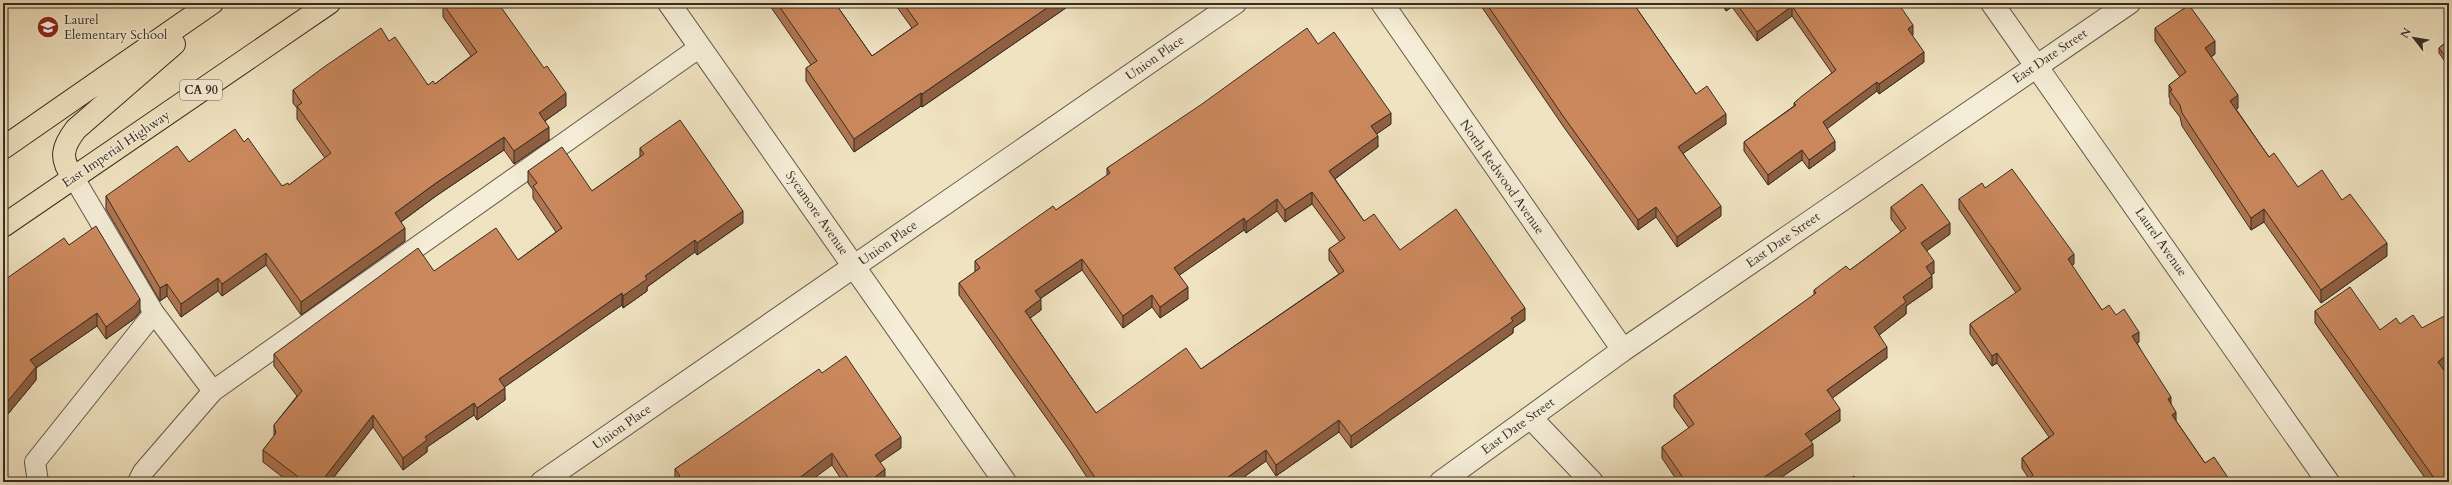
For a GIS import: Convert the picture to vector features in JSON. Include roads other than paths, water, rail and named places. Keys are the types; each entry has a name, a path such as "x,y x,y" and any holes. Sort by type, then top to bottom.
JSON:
{"main road":[{"path":"3,148 212,3"},
{"path":"74,178 66,168 64,156 66,142 76,129 222,3"},
{"name":"East Imperial Highway","path":"3,226 329,3"}],"street":[{"name":"Sycamore Avenue","path":"669,3 1005,482"},
{"name":"Union Place","path":"542,482 1235,3"},
{"name":"North Redwood Avenue","path":"1382,3 1623,350"},
{"name":"Laurel Avenue","path":"1992,3 2037,65 2328,482"},
{"name":"East Date Street","path":"1441,482 1623,350 2129,3"},
{"path":"1531,418 1592,482"}],"lane":[{"path":"138,482 143,472 213,391 700,47"},
{"path":"74,178 154,313 213,391"},
{"path":"38,482 35,462 154,313"}],"place":[{"name":"Laurel Elementary School","path":"48,27"}]}
